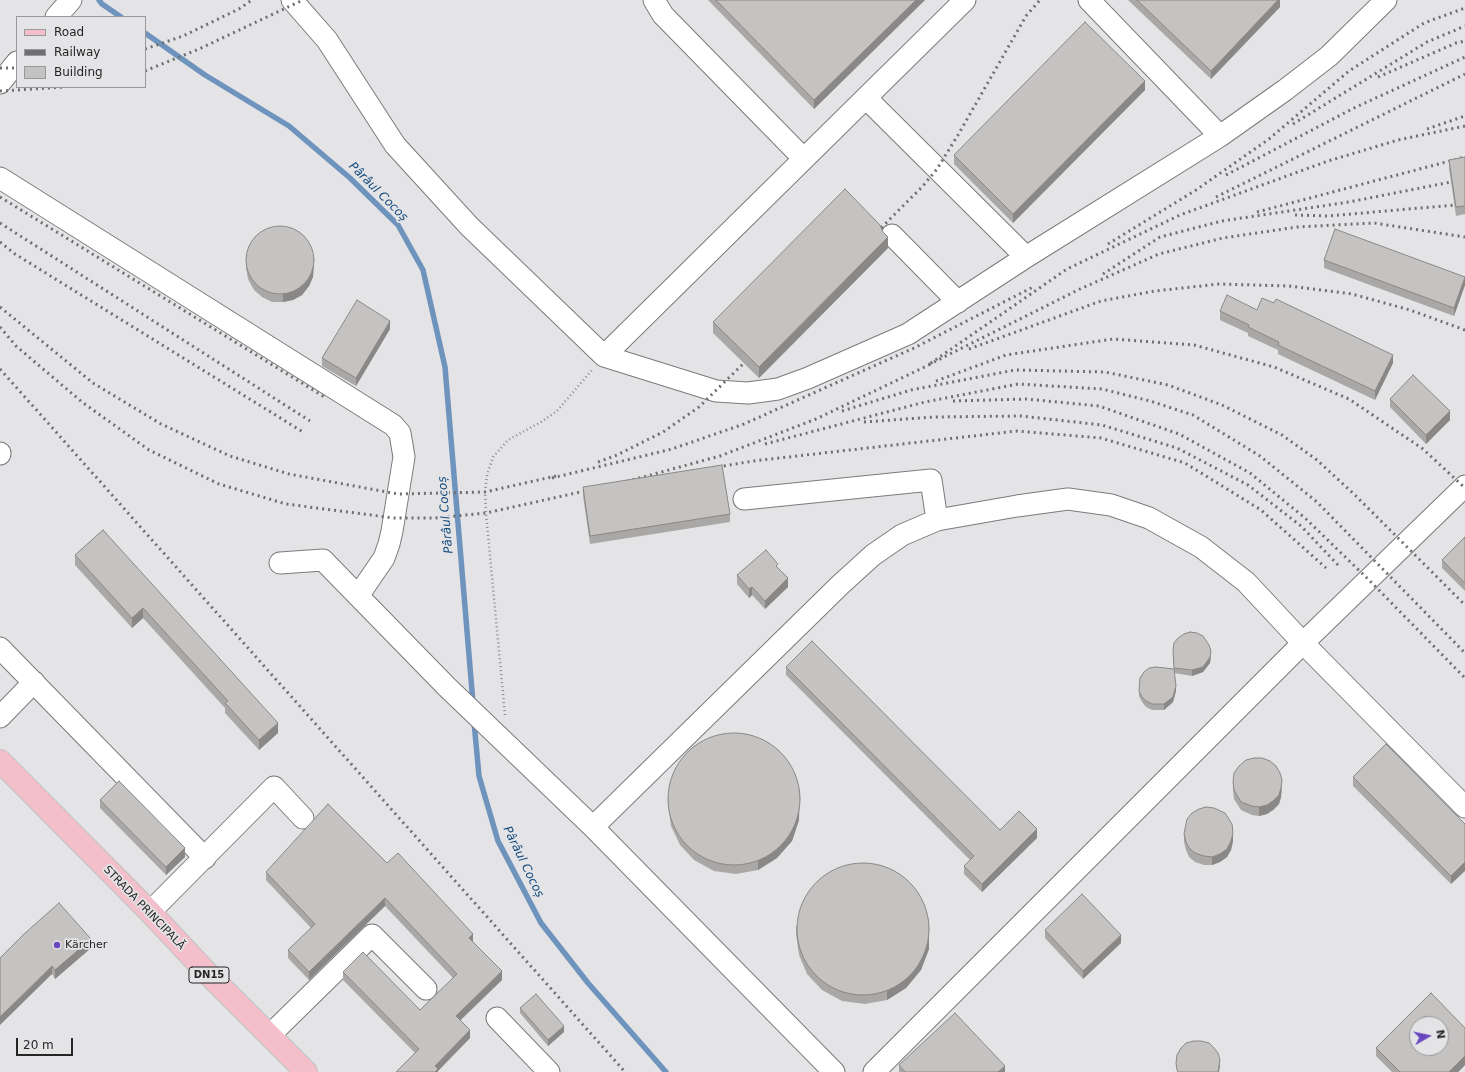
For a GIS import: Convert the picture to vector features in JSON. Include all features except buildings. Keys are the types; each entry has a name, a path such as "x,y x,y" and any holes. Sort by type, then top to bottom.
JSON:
{"main road":[{"name":"STRADA PRINCIPALĂ","path":"0,760 150,912 208,974 306,1072"}],"lane":[{"path":"292,0 327,40 395,144 469,226 604,356 716,391 748,393 778,389 808,378 908,334 1026,257 1220,136 1285,90 1329,56 1386,0"},
{"path":"654,0 663,15 803,158"},
{"path":"604,356 803,158 966,0"},
{"path":"1089,0 1220,136"},
{"path":"0,83 16,63"},
{"path":"866,98 1026,257"},
{"path":"0,178 393,425 400,433 404,457 390,544 384,558 358,596"},
{"path":"892,235 958,302"},
{"path":"744,499 931,480 937,520"},
{"path":"874,1072 1304,643 1465,486"},
{"path":"593,827 840,585 867,560 902,535 937,520 1068,499 1111,505 1149,518 1201,546 1246,582 1465,807"},
{"path":"280,563 322,560 447,687 593,827 834,1072"},
{"path":"0,648 205,858"},
{"path":"0,717 34,682"},
{"path":"150,912 274,787 303,818"},
{"path":"270,1035 372,935 426,989"},
{"path":"497,1018 549,1072"}],"path":[{"path":"505,721 486,513 485,492 487,475 493,457 508,440 542,422 557,411 604,356"}],"waterway":[{"name":"Pârâul Cocoș","path":"99,0 102,4 120,16"},
{"name":"Pârâul Cocoș","path":"146,34 205,75 289,126 350,178 398,225 423,270 445,367 473,703"},
{"name":"Pârâul Cocoș","path":"474,722 479,776 498,841 541,923 588,983 666,1072"}],"railway":[{"path":"146,49 183,36 239,9 252,0"},
{"path":"146,71 199,49 303,0"},
{"path":"877,232 922,187 937,169 1026,16 1040,0"},
{"path":"1108,244 1196,190 1269,139 1349,71 1424,23 1465,8"},
{"path":"1293,124 1427,42 1465,26"},
{"path":"1378,77 1456,43 1465,41"},
{"path":"1226,175 1354,108 1465,57"},
{"path":"0,68 16,68"},
{"path":"1216,197 1465,74"},
{"path":"0,91 49,88"},
{"path":"1427,129 1465,116"},
{"path":"1465,126 1398,140 1328,161 1180,215 1067,269 928,365 1080,289 1159,254 1223,238 1297,227 1374,223 1465,237"},
{"path":"1257,212 1465,157"},
{"path":"1103,274 1160,237 1222,221 1349,202 1451,182"},
{"path":"0,197 326,398"},
{"path":"1295,215 1328,216 1455,205"},
{"path":"0,223 310,421"},
{"path":"0,242 15,254 303,432"},
{"path":"969,349 1101,301 1155,291 1219,284 1289,286 1352,294 1410,310 1465,330"},
{"path":"552,478 672,449 744,424 914,348 1035,286"},
{"path":"0,307 93,383 161,424 230,456 289,474 398,494 485,492 556,476"},
{"path":"0,327 16,346 82,402 149,450 219,484 286,504 394,518 435,518 486,513 594,489"},
{"path":"936,381 1006,355 1113,339 1194,345 1274,367 1349,399 1423,449 1465,488"},
{"path":"598,462 617,455 663,432 699,407 744,363"},
{"path":"621,483 720,456 816,419 933,363"},
{"path":"0,369 625,1072"},
{"path":"842,411 911,390 1015,370 1105,372 1168,385 1222,405 1282,435 1317,460 1355,495 1465,605"},
{"path":"765,444 925,402 1018,384 1102,389 1150,401 1193,415 1260,456 1317,502 1465,653"},
{"path":"953,401 1026,399 1099,406 1179,434 1250,473 1305,518 1369,580 1465,678"},
{"path":"864,422 934,417 1021,416 1102,425 1177,448 1248,485 1301,526 1338,565"},
{"path":"712,468 753,461 1017,431 1101,438 1185,463 1261,510 1326,568"}],"place":[{"name":"Kärcher","path":"57,945"}]}
